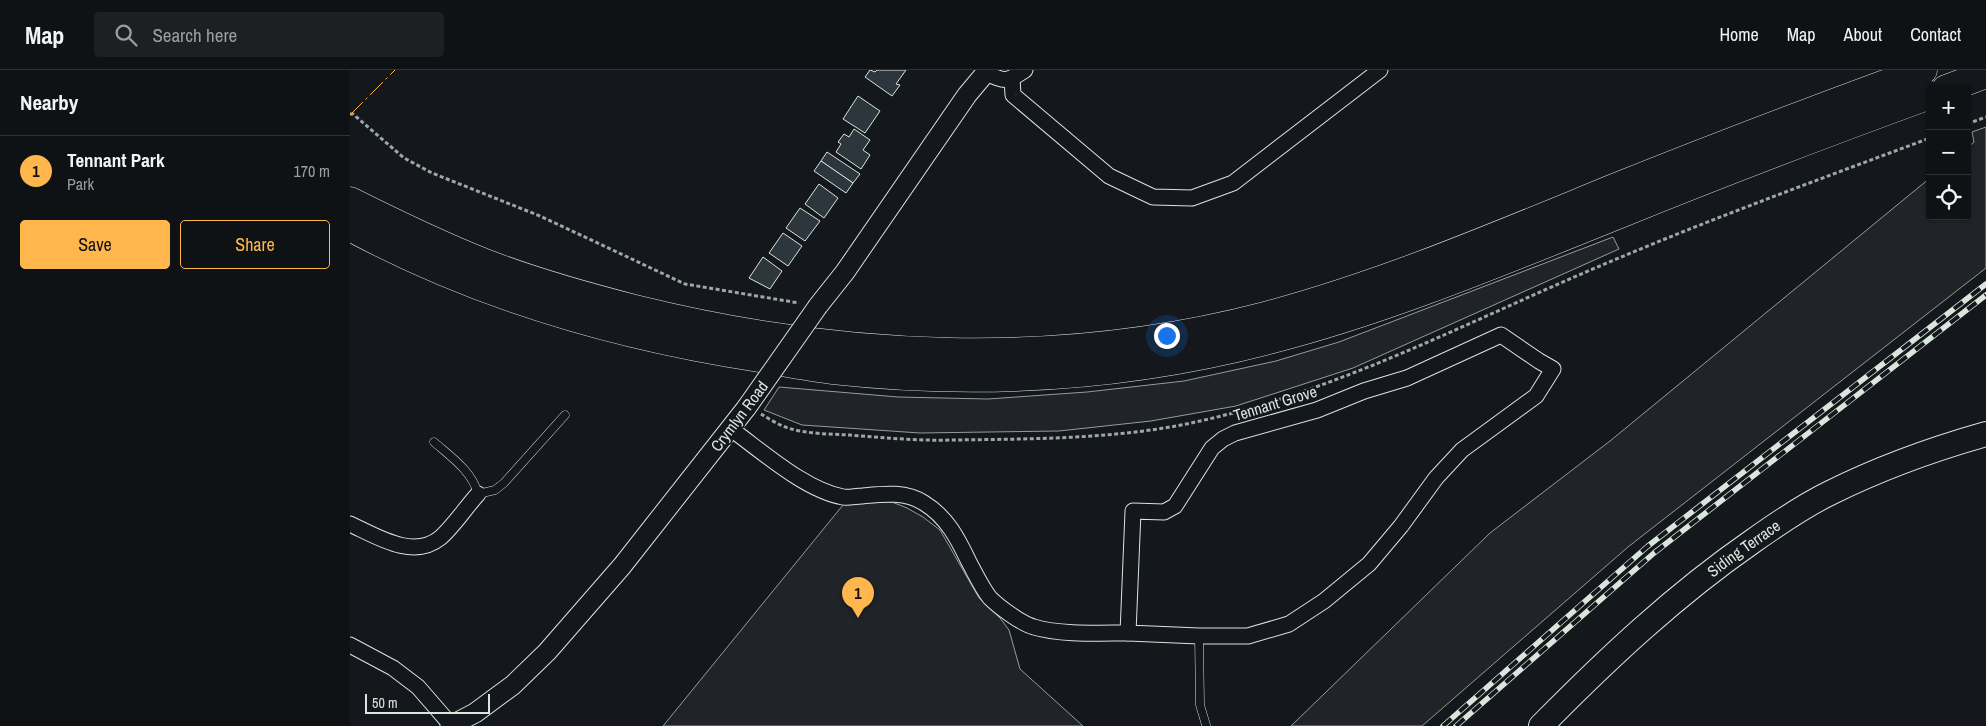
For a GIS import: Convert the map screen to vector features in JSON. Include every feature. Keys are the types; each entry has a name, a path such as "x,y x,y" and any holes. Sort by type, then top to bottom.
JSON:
{"highway":[{"path":"350,201 410,232 487,264 571,293 698,324 831,345 919,352 1005,353 1091,347 1177,335 1262,316 1345,292 1440,259 1735,139 1923,70"},
{"path":"1957,85 1986,74"},
{"path":"350,227 400,254 480,288 566,316 692,348 831,370 919,377 1006,378 1094,372 1181,359 1258,343 1352,316 1449,283 1736,167 1926,96"}],"main road":[{"name":"Siding Terrace","path":"1541,726 1591,676 1659,614 1722,563 1775,526 1828,494 1878,470 1949,444 1986,434"}],"street":[{"path":"988,72 1001,80 1012,79 1025,70"},
{"path":"1012,79 1013,95 1109,176 1153,197 1192,198 1233,183 1380,70"},
{"name":"Crymlyn Road","path":"451,725 476,713 513,685 547,652 622,566 747,408 818,306 845,272 967,95 988,72"},
{"name":"Tennant Grove","path":"1501,335 1553,369 1536,396 1462,450 1436,478 1401,526 1369,564 1324,601 1289,624 1248,636 1199,636 1128,634 1133,511 1164,512 1175,506 1212,448 1223,439 1235,433 1317,410 1364,391 1407,378 1501,335"},
{"path":"731,429 809,485 826,493 845,497 889,493 907,496 924,503 945,519 990,598 1010,614 1033,627 1075,633 1128,634"},
{"path":"350,524 398,545 421,547 439,538 478,494"},
{"path":"350,646 399,673 418,687 451,725"}],"lane":[{"path":"434,442 468,473 475,484 478,494 495,490 504,483 565,415"},
{"path":"1199,636 1200,705 1206,725"}],"path":[{"path":"350,114 353,114 404,158 432,173 540,216 685,284 818,306"},
{"path":"1971,123 1986,117"}],"shaded area":[{"path":"1986,127 1986,268 1628,547 1422,726 1291,726 1490,533 1610,441 1926,181 1926,220 1971,220 1971,145 1974,142 1972,132"},
{"path":"1613,237 1619,249 1353,368 1236,406 1151,421 1059,431 920,433 802,425 764,410 779,387 898,397 988,399 1087,392 1184,381 1276,361 1339,342"},
{"path":"873,501 892,502 907,508 940,530 979,598 1000,618 1009,630 1020,669 1083,726 663,726 843,505"}],"building":[{"path":"870,70 875,72 877,70 906,70 896,84 900,85 892,96 865,77"},
{"path":"858,96 880,111 865,133 843,119"},
{"path":"854,129 870,140 863,150 870,155 861,169 836,152 841,144 838,142 844,134 849,137"},
{"path":"827,152 860,174 853,183 821,161"},
{"path":"821,161 853,183 846,193 814,171"},
{"path":"819,184 838,198 824,218 805,204"},
{"path":"800,208 820,221 805,241 786,228"},
{"path":"783,233 802,246 788,266 769,253"},
{"path":"763,257 782,271 770,289 749,278"}],"railway":[{"path":"1443,726 1648,546 1986,284"},
{"path":"1456,726 1654,553 1986,295"}],"power":[{"path":"350,115 395,70"}],"place":[{"name":"Tennant Park","path":"858,618"}]}
